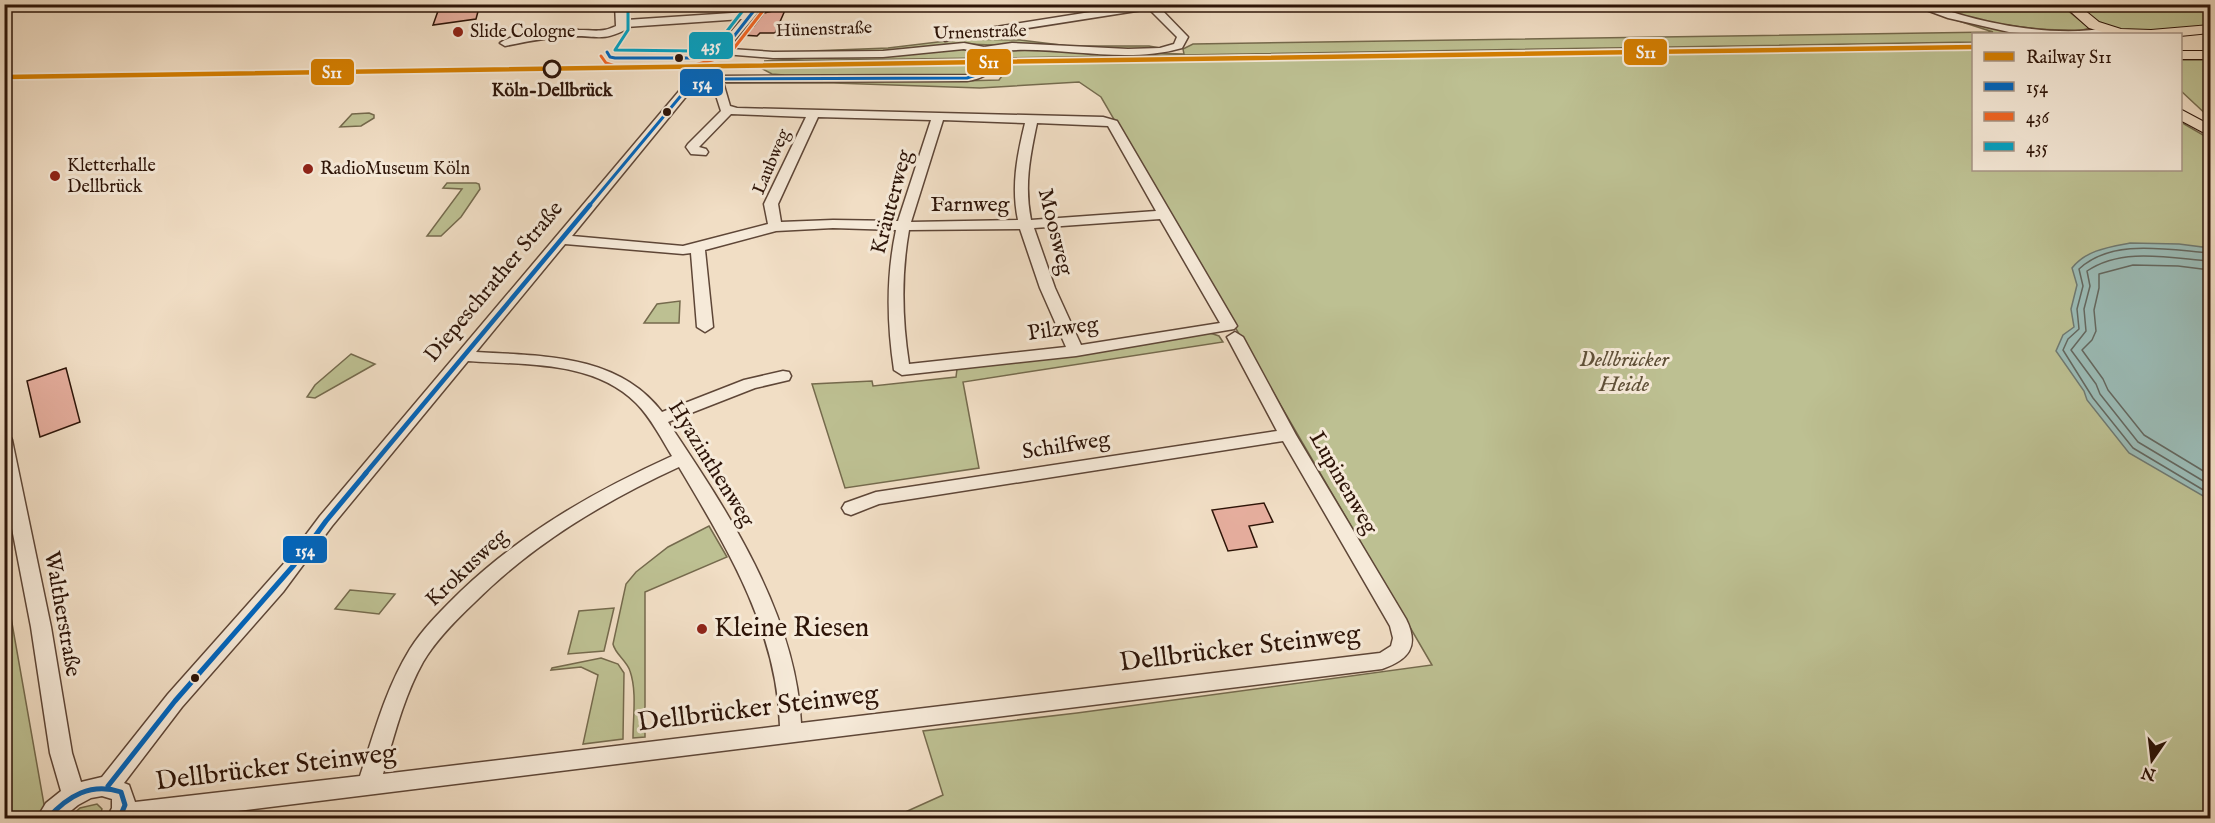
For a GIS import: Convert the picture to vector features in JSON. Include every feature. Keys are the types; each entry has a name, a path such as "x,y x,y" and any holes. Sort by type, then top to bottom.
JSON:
{"main road":[{"path":"2068,4 2091,23 2109,30 2136,33 2211,29"},
{"path":"2182,55 2211,55"},
{"path":"2182,114 2211,131"}],"street":[{"path":"505,43 536,36 577,33 606,35 618,31 621,24 620,4"},
{"path":"621,24 728,15 785,4"},
{"path":"1604,4 1627,7 1816,4"},
{"path":"1915,4 1978,23 2020,31 2061,33"},
{"name":"Urnenstraße","path":"755,9 728,41 725,50 749,55 883,54 964,46 984,50 1012,46 1085,51 1145,51 1171,49 1182,43 1181,35 1151,5"},
{"name":"Hünenstraße","path":"749,55 758,49 807,49 934,40 1151,5"},
{"path":"2088,33 2109,30"},
{"name":"Diepeschrather Straße","path":"108,786 184,690 253,613 463,356 689,86 716,79 967,78 983,74 987,69 988,58 984,50"},
{"path":"716,79 723,104 728,110"},
{"path":"702,152 694,151 692,147 728,110 1032,119"},
{"name":"Laubweg","path":"776,227 771,204 814,113"},
{"name":"Kräuterweg","path":"902,370 896,334 894,300 896,262 903,226 938,117"},
{"name":"Lupinenweg","path":"1032,119 1113,124 1288,435 1399,625 1404,637 1399,652"},
{"name":"Moosweg","path":"1032,119 1021,176 1027,226 1047,289 1076,351"},
{"name":"Farnweg","path":"561,239 657,249 698,248 776,227 843,224 1027,226 1165,214"},
{"path":"698,248 705,327"},
{"name":"Pilzweg","path":"902,370 1232,332"},
{"name":"Hyazinthenweg","path":"463,356 570,367 601,374 637,394 658,420 744,560 762,597 782,668 788,698 790,733"},
{"path":"658,420 750,384 783,376"},
{"name":"Schilfweg","path":"851,508 876,498 1288,435"},
{"name":"Waltherstraße","path":"4,440 41,627 61,753 74,796"},
{"name":"Krokusweg","path":"368,786 411,665 446,618 497,568 560,522 614,490 682,459"},
{"name":"Dellbrücker Steinweg","path":"120,816 1382,661 1399,652"},
{"path":"48,819 62,804 74,796 86,790 108,786 121,792 125,805 120,816"}],"green space":[{"path":"1906,4 1982,26 2022,33 1972,33 1972,42 996,58 997,54 1010,49 1184,54 1183,49 1193,44 1993,32"},
{"path":"1924,5 2061,5 2089,28 2073,30 2009,26"},
{"path":"2076,5 2210,5 2210,27 2153,32 2124,30 2098,22"},
{"path":"963,39 1020,40 1069,46 1160,48 1122,50 967,44 880,52 810,51 888,48"},
{"path":"960,49 977,51 981,58 764,61 895,56"},
{"name":"Dellbrücker Heide","path":"1972,50 1972,171 2182,171 2182,119 2184,124 2210,139 2210,818 892,818 943,795 923,731 1077,713 1432,665 1101,97 1079,82 980,88 834,83 726,83 859,79 999,80 1002,76 997,70 997,64"},
{"path":"2182,60 2210,60 2210,118 2182,92"},
{"path":"979,64 979,71 969,75 954,76 784,75 772,74 761,68"},
{"path":"352,114 374,115 374,118 361,126 340,127"},
{"path":"447,183 476,183 479,184 480,189 461,217 441,236 427,236 462,189 443,188"},
{"path":"680,301 679,323 644,323 657,304"},
{"path":"1210,333 1219,336 1223,342 963,382 979,468 845,488 812,384 872,381 873,386 956,377 957,369"},
{"path":"351,354 375,364 315,398 307,397 315,385"},
{"path":"709,526 727,557 645,592 645,737 633,738 632,679 628,667 613,644 626,584 636,572 668,547"},
{"path":"4,578 45,810 38,818 5,818"},
{"path":"350,590 395,594 379,614 335,609"},
{"path":"614,608 604,651 568,654 579,611"},
{"path":"601,658 618,664 624,673 623,739 583,744 598,675 581,667 551,670"},
{"path":"97,804 102,809 99,818 69,818 80,808"}],"water":[{"path":"2130,243 2179,244 2210,248 2210,500 2129,453 2087,400 2084,391 2056,351 2063,335 2074,327 2071,309 2077,285 2072,268 2091,253"}],"building":[{"path":"455,4 480,4 476,19 433,25 438,11 454,9"},
{"path":"786,8 775,33 760,33 757,36 742,35 750,26 754,26 764,13"},
{"path":"66,368 80,422 40,437 27,381"},
{"path":"1264,503 1273,522 1249,526 1257,547 1228,551 1212,510"}],"rail line":[{"name":"S11","path":"4,77 1972,47"}],"transit line":[{"name":"435","path":"628,4 628,30 615,50 693,51 717,44 748,4"},
{"name":"154","path":"724,49 756,8 756,4"},
{"name":"436","path":"731,52 762,12 764,4"},
{"name":"154","path":"607,52 610,57 615,58 694,58 725,50"},
{"name":"154","path":"108,786 175,701 294,565 326,521 689,86 716,79 967,78 978,75 986,68 989,60 984,50"},
{"name":"436","path":"601,56 606,63 615,66 695,65 726,56"},
{"name":"154","path":"48,818 72,797 100,787 121,792 125,805 122,812"}],"place":[{"name":"Slide Cologne","path":"458,32"},
{"name":"Köln-Dellbrück","path":"552,69"},
{"name":"RadioMuseum Köln","path":"308,169"},
{"name":"Kletterhalle Dellbrück","path":"55,176"},
{"name":"Kleine Riesen","path":"702,629"}]}
